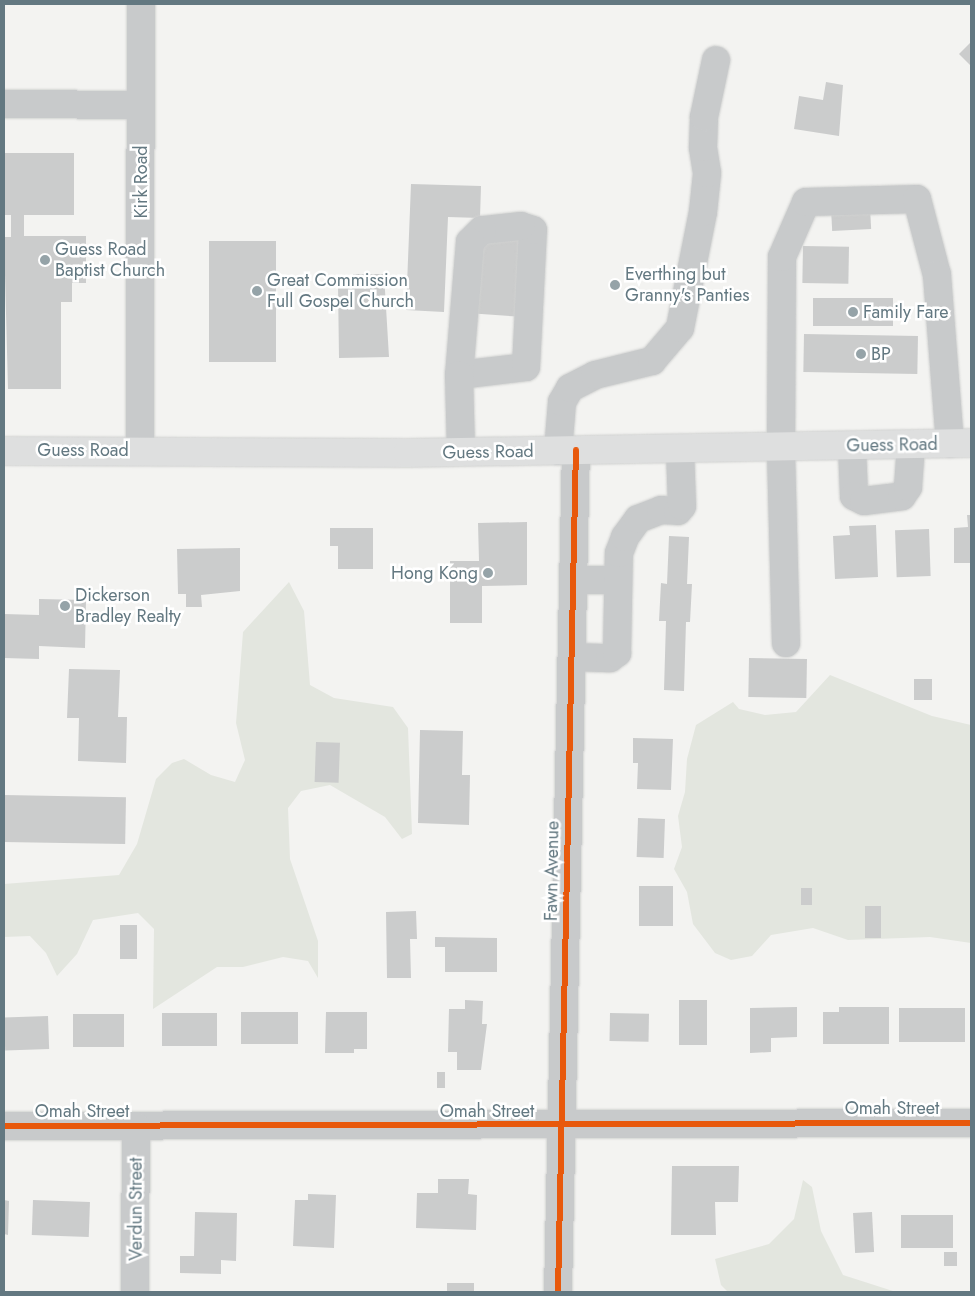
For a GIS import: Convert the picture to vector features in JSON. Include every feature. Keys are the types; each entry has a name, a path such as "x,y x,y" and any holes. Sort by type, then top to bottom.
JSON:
{"main road":[{"name":"Guess Road","path":"4,451 462,452 960,443"}],"street":[{"name":"Kirk Road","path":"140,450 141,4"},
{"name":"Fawn Avenue","path":"558,1292 574,580 567,450 562,402 570,388 595,375 652,361 680,328 703,212 707,173 702,147 704,117 716,60"},
{"path":"4,104 141,105"},
{"path":"786,643 782,447 782,257 806,202 917,199 937,275 960,443"},
{"path":"459,375 526,366 533,230 521,226 482,230 470,242 459,375 462,452"},
{"path":"852,446 854,496 864,501 902,496 908,486 911,445"},
{"path":"572,657 610,658 617,653 620,552 625,537 638,518 661,510 678,510 682,506 680,449"},
{"path":"574,580 618,580"},
{"name":"Omah Street","path":"4,1126 562,1126 971,1123"},
{"name":"Verdun Street","path":"135,1292 136,1126"}],"shaded area":[{"path":"289,582 304,611 310,685 334,698 393,707 408,728 412,834 402,839 385,817 330,785 301,791 288,808 290,859 318,941 318,978 308,961 283,957 243,967 217,967 153,1009 154,929 138,913 93,920 77,954 57,976 46,953 30,936 4,937 4,884 119,875 137,844 156,779 172,763 184,759 211,775 235,782 245,760 236,723 243,632"},
{"path":"830,675 932,716 971,725 971,943 930,937 848,940 813,928 771,935 752,956 731,960 715,953 693,924 687,892 674,869 682,847 678,816 685,792 687,759 696,725 733,702 739,709 765,715 796,712"},
{"path":"803,1180 812,1187 821,1231 843,1275 896,1292 728,1292 721,1285 715,1259 769,1244 794,1219"}],"building":[{"path":"971,42 971,66 959,54"},
{"path":"826,82 843,85 839,136 794,129 799,96 823,100"},
{"name":"Guess Road Baptist Church","path":"4,153 74,153 74,215 24,215 24,236 86,236 86,283 72,283 72,302 61,302 61,389 8,389 4,237 11,237 11,215 4,215"},
{"path":"411,184 481,186 480,218 448,217 444,312 406,310"},
{"path":"870,207 871,229 832,231 831,209"},
{"path":"483,238 523,241 518,317 478,314"},
{"path":"209,241 276,241 276,362 209,362"},
{"path":"803,246 849,247 848,284 802,283"},
{"path":"353,274 384,274 389,357 339,358 338,285 353,285"},
{"name":"Family Fare","path":"813,298 893,298 893,326 813,326"},
{"name":"BP","path":"804,334 918,336 917,374 803,372"},
{"path":"967,515 971,515 971,563 954,563 954,528 968,527"},
{"name":"Hong Kong","path":"527,522 527,585 482,586 482,623 450,623 450,561 479,561 478,523"},
{"path":"876,525 878,577 835,579 833,536 850,535 849,526"},
{"path":"330,528 373,528 373,569 338,569 338,546 330,546"},
{"path":"929,529 931,576 897,577 895,530"},
{"path":"669,536 689,537 687,584 692,584 690,622 686,622 684,691 664,690 666,621 659,621 661,583 667,584"},
{"path":"240,548 240,591 201,595 202,607 186,607 186,594 178,594 177,549"},
{"path":"39,599 86,600 85,648 39,646 39,659 4,658 4,614 39,615"},
{"path":"749,658 807,659 806,698 748,697"},
{"path":"69,669 120,670 118,717 127,717 126,763 78,761 79,718 67,718"},
{"path":"914,679 932,679 932,700 914,700"},
{"path":"420,730 463,731 462,775 470,775 469,825 418,823"},
{"path":"633,738 673,739 671,790 637,789 638,763 633,763"},
{"path":"316,742 340,743 339,783 315,782"},
{"path":"4,795 126,797 125,844 4,842"},
{"path":"638,818 665,819 664,858 637,857"},
{"path":"639,886 673,886 673,926 639,926"},
{"path":"801,888 812,888 812,905 801,905"},
{"path":"865,906 881,906 881,938 865,938"},
{"path":"416,911 417,939 410,939 411,978 387,978 386,912"},
{"path":"120,925 137,925 137,959 120,959"},
{"path":"435,937 497,938 497,972 445,972 445,947 435,947"},
{"path":"465,1000 483,1001 482,1024 487,1024 481,1070 457,1070 457,1052 448,1052 449,1009 465,1009"},
{"path":"679,1000 707,1000 707,1045 679,1045"},
{"path":"797,1007 797,1037 771,1038 771,1052 750,1053 750,1008"},
{"path":"839,1007 889,1007 889,1044 823,1044 823,1012 839,1012"},
{"path":"899,1008 965,1008 965,1042 899,1042"},
{"path":"241,1012 298,1012 298,1044 241,1044"},
{"path":"326,1012 367,1012 367,1049 354,1049 354,1053 325,1053"},
{"path":"162,1013 217,1013 217,1046 162,1046"},
{"path":"610,1013 649,1014 649,1042 610,1041"},
{"path":"73,1014 124,1014 124,1047 73,1047"},
{"path":"48,1016 49,1049 5,1051 4,1018"},
{"path":"437,1072 445,1072 445,1088 437,1088"},
{"path":"672,1166 739,1166 738,1202 715,1202 716,1235 671,1235"},
{"path":"438,1179 469,1179 468,1194 477,1195 476,1230 416,1228 417,1193 438,1193"},
{"path":"308,1194 336,1195 334,1248 293,1246 295,1200 308,1200"},
{"path":"4,1200 9,1201 8,1235 4,1234"},
{"path":"33,1200 90,1202 89,1237 32,1235"},
{"path":"195,1212 237,1213 236,1261 221,1260 221,1274 180,1273 180,1256 194,1256"},
{"path":"872,1212 874,1252 855,1253 853,1213"},
{"path":"901,1215 953,1215 953,1248 901,1248"},
{"path":"944,1252 957,1252 957,1266 944,1266"},
{"path":"447,1283 474,1283 474,1292 447,1292"}],"cycle path":[{"path":"558,1292 576,450"},
{"path":"4,1126 971,1123"}],"place":[{"name":"Guess Road Baptist Church","path":"45,260"},
{"name":"Everthing but Granny's Panties","path":"615,285"},
{"name":"Great Commission Full Gospel Church","path":"257,291"},
{"name":"Family Fare","path":"853,312"},
{"name":"BP","path":"861,354"},
{"name":"Hong Kong","path":"488,573"},
{"name":"Dickerson Bradley Realty","path":"65,606"}]}
